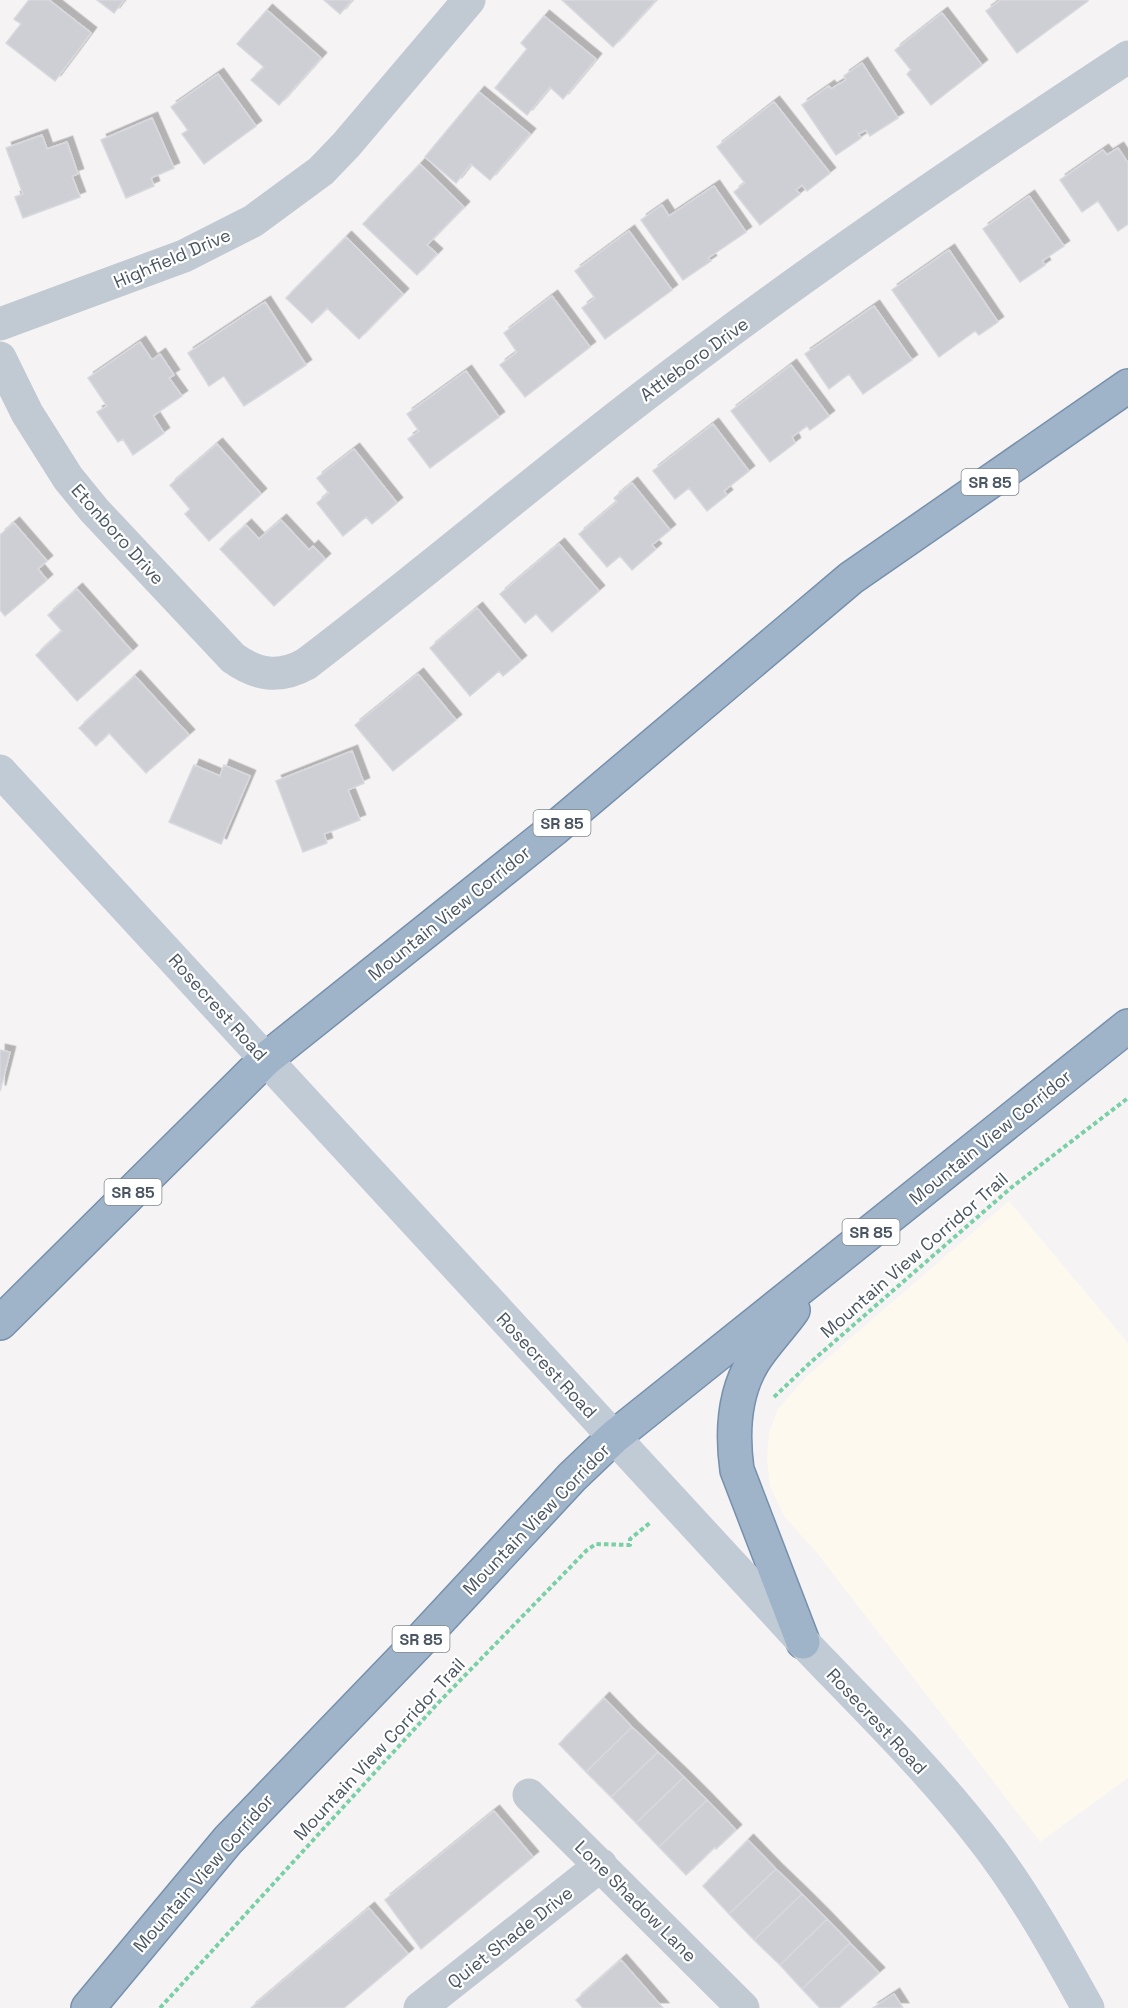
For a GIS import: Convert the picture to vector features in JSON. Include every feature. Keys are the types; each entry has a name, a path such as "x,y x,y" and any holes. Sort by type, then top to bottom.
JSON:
{"highway":[{"name":"Mountain View Corridor","path":"0,1323 266,1059 554,829 851,578 1128,386"},
{"name":"Mountain View Corridor","path":"88,2008 228,1840 416,1645 572,1477 615,1437 1128,1026"},
{"path":"803,1642 737,1470 735,1457 736,1403 753,1362 826,1268"}],"main road":[{"name":"Rosecrest Road","path":"0,771 803,1642 914,1759 980,1834 1036,1913 1088,2008"}],"street":[{"name":"Highfield Drive","path":"0,324 184,256 221,239 270,209 321,171 346,145 469,0"},
{"name":"Attleboro Drive","path":"273,674 285,674 306,664 641,398 824,264 996,144 1128,57"},
{"name":"Etonboro Drive","path":"0,358 48,449 94,510 233,658 246,667 273,674"},
{"name":"Lone Shadow Lane","path":"529,1795 743,2008"},
{"name":"Quiet Shade Drive","path":"420,2008 601,1865"}],"path":[{"name":"Mountain View Corridor Trail","path":"772,1399 811,1362 1012,1187 1128,1098"},
{"name":"Mountain View Corridor Trail","path":"160,2008 440,1701 586,1550 596,1544 630,1545 630,1539"}],"shaded area":[{"path":"1009,1201 1128,1343 1128,1778 1040,1842 817,1553 784,1516 770,1486 767,1458 769,1433 778,1409 807,1376"}],"building":[{"path":"29,0 49,0 91,33 55,81 6,43 21,24 14,19"},
{"path":"97,0 124,0 114,13"},
{"path":"324,0 352,0 340,14"},
{"path":"562,0 656,0 613,47"},
{"path":"1001,0 1088,1 1017,53 986,11"},
{"path":"267,10 321,58 279,105 251,80 264,67 237,44"},
{"path":"942,13 982,65 931,105 907,74 911,70 895,50"},
{"path":"544,16 596,59 563,99 550,87 527,115 495,88 527,49 521,43"},
{"path":"862,63 898,118 870,136 866,130 858,134 861,138 836,155 802,105 829,86 831,89 846,80 844,76"},
{"path":"218,74 256,126 204,164 182,134 188,130 171,107"},
{"path":"479,92 530,134 490,180 471,164 456,183 425,157"},
{"path":"774,102 830,173 807,191 802,185 796,190 800,194 760,225 734,192 745,183 717,147"},
{"path":"152,118 174,168 151,178 154,186 126,198 101,140"},
{"path":"42,135 47,149 67,142 78,174 72,176 80,197 23,218 15,197 23,194 6,148"},
{"path":"1118,148 1128,163 1128,224 1118,231 1098,201 1082,212 1060,180 1103,150 1107,155"},
{"path":"420,164 464,207 427,245 437,254 417,275 363,224"},
{"path":"714,186 746,232 708,258 711,261 683,280 641,220 662,205 669,216"},
{"path":"1029,196 1064,246 1042,261 1045,265 1020,282 983,229"},
{"path":"629,231 672,290 605,339 582,308 595,298 575,271"},
{"path":"346,237 403,294 359,339 327,308 312,323 286,298"},
{"path":"949,250 998,322 979,335 975,331 939,357 892,290"},
{"path":"552,296 590,347 525,397 500,365 517,352 504,333"},
{"path":"265,302 306,365 244,406 224,376 209,386 188,353"},
{"path":"874,306 912,360 863,394 849,374 829,389 805,354"},
{"path":"140,342 152,360 160,354 174,375 169,378 182,396 153,416 164,433 133,455 123,439 118,442 97,412 107,406 88,378"},
{"path":"791,365 829,416 810,430 807,426 792,437 795,443 770,462 731,411"},
{"path":"466,371 499,417 430,468 408,439 419,431 407,414"},
{"path":"713,424 749,471 724,491 727,495 707,511 689,488 675,499 653,471"},
{"path":"217,444 261,494 209,541 185,514 190,509 170,485"},
{"path":"354,449 397,503 372,524 366,517 343,536 317,503 329,493 317,478"},
{"path":"632,483 670,530 652,545 656,549 632,570 620,556 607,567 579,534 617,502 614,498"},
{"path":"281,520 309,550 313,546 325,559 274,606 220,549 246,525 259,539"},
{"path":"14,523 47,561 38,569 47,580 5,616 0,610 0,535"},
{"path":"559,544 599,591 552,632 536,614 525,623 500,594"},
{"path":"77,589 132,651 77,701 36,655 62,631 48,615"},
{"path":"477,608 521,661 503,676 499,671 470,696 430,648"},
{"path":"418,674 456,720 393,771 355,725"},
{"path":"135,676 189,735 146,773 109,733 96,746 79,728"},
{"path":"352,751 364,783 348,790 360,820 324,834 327,843 303,852 276,781"},
{"path":"194,765 220,776 224,765 250,776 221,844 169,822"},
{"path":"0,1050 10,1052 0,1091"},
{"path":"604,1698 632,1727 586,1772 559,1744"},
{"path":"632,1727 658,1752 611,1797 586,1772"},
{"path":"658,1752 684,1777 636,1823 611,1797"},
{"path":"684,1777 707,1800 659,1847 636,1823"},
{"path":"707,1800 736,1830 686,1875 659,1847"},
{"path":"494,1811 533,1857 421,1949 385,1900"},
{"path":"748,1840 776,1869 729,1914 703,1886"},
{"path":"776,1869 802,1894 754,1940 729,1914"},
{"path":"802,1894 827,1919 780,1965 754,1940"},
{"path":"369,1908 408,1954 344,2008 251,2008"},
{"path":"827,1919 850,1943 802,1989 780,1965"},
{"path":"850,1943 879,1973 839,2008 820,2008 802,1989"},
{"path":"621,1960 663,2008 583,2008 576,2000"},
{"path":"894,1994 903,2008 873,2008"}]}
